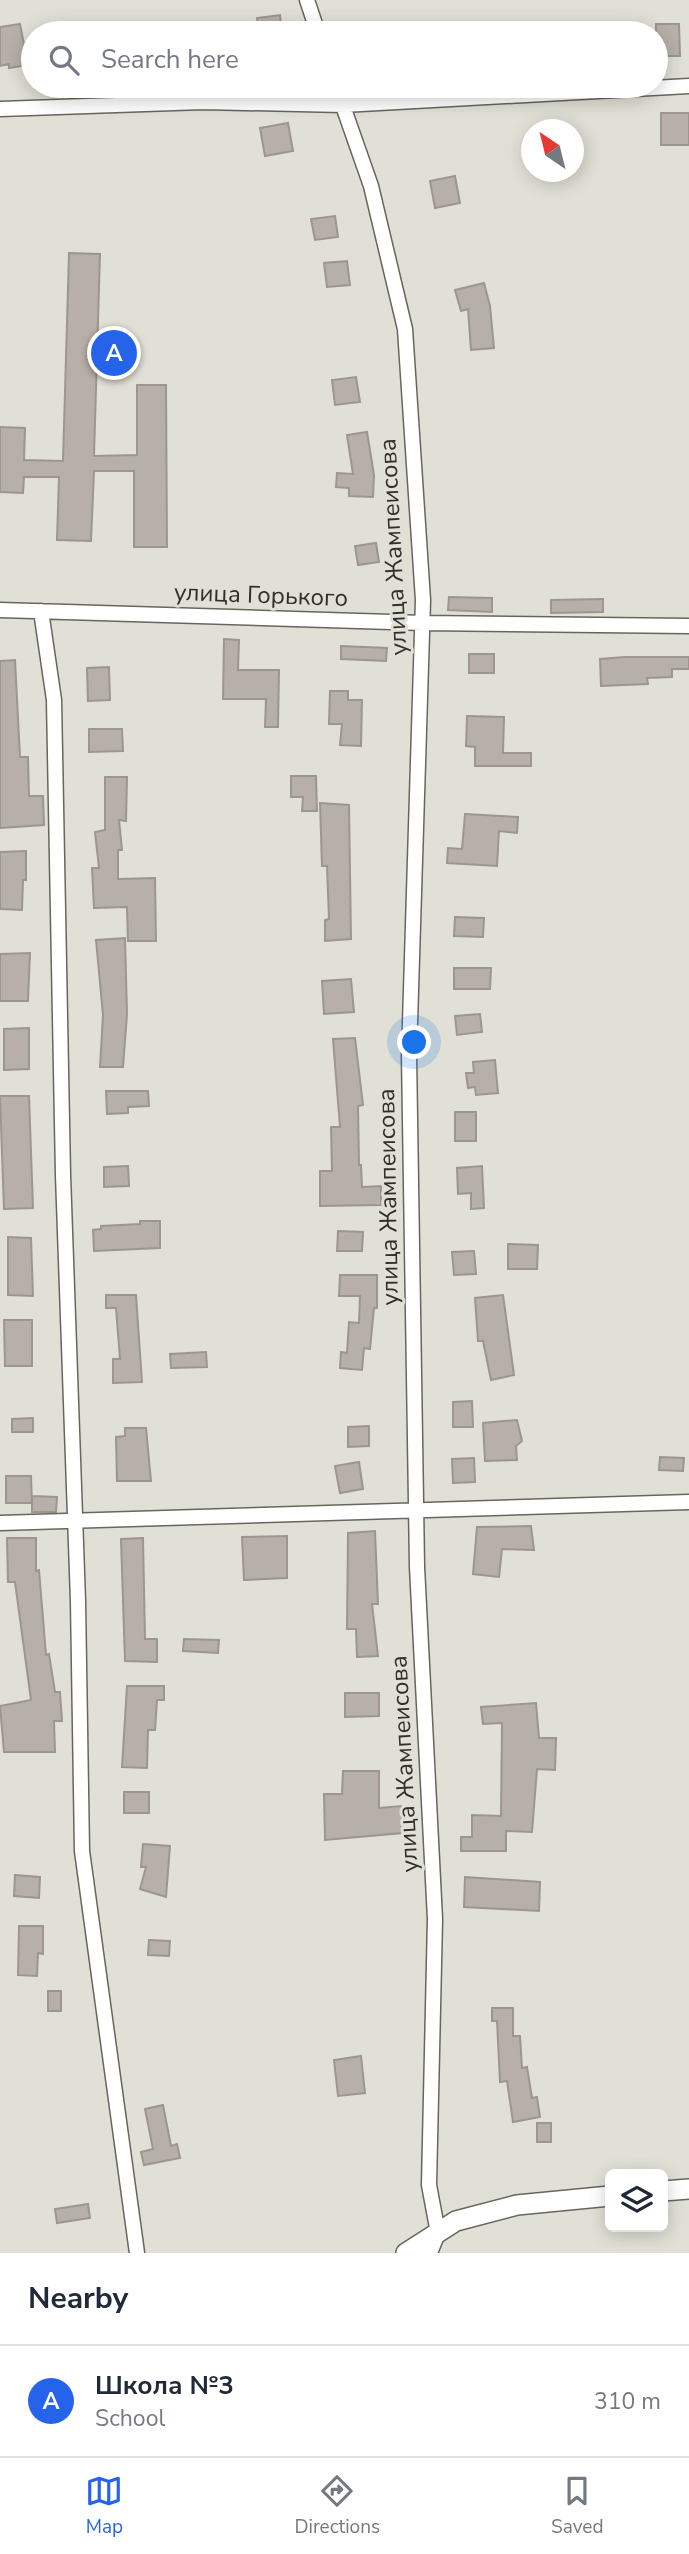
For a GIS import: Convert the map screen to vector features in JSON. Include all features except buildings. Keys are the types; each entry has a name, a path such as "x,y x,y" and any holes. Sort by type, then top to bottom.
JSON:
{"street":[{"path":"307,0 314,21"},
{"path":"668,87 689,86"},
{"name":"улица Жампеисова","path":"340,98 371,186 405,329 423,623 409,1055 416,1512 435,1919 429,2185 438,2233"},
{"path":"0,109 203,102 343,105 470,98"},
{"name":"улица Горького","path":"0,610 423,623 689,626"},
{"path":"41,611 54,700 63,1175 75,1518 82,1852 137,2253"},
{"path":"0,1523 75,1518 416,1512 689,1502"},
{"path":"668,2191 689,2189"},
{"path":"406,2253 456,2221 517,2205 605,2196"},
{"path":"430,2253 438,2233"}],"place":[{"name":"Школа №3","path":"114,353"}]}
